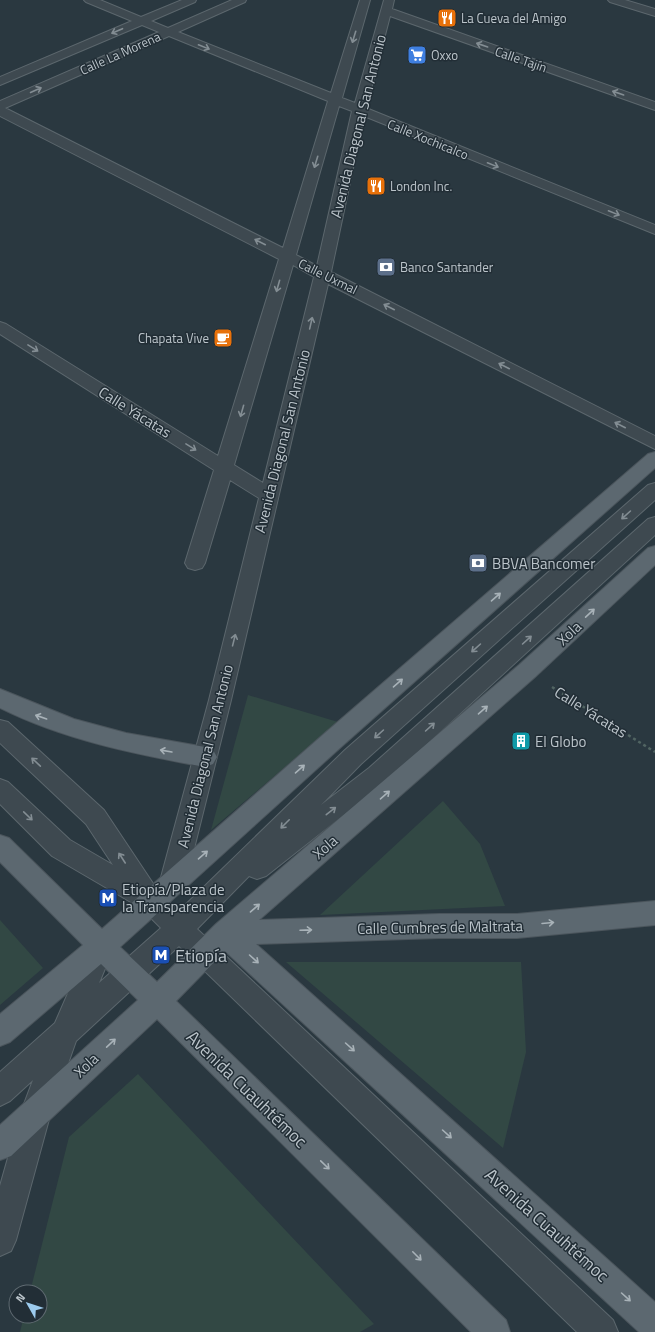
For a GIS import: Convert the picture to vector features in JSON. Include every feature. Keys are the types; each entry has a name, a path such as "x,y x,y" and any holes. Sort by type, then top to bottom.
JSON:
{"main road":[{"path":"0,1032 102,947 173,881 655,458"},
{"name":"Xola","path":"0,1145 157,1001 225,933 528,671 655,552"},
{"path":"0,698 27,712 84,732 144,747 205,757"},
{"name":"Avenida Cuauhtémoc","path":"0,846 494,1332"},
{"name":"Calle Cumbres de Maltrata","path":"225,933 439,926 517,926 655,913"},
{"name":"Avenida Cuauhtémoc","path":"225,933 655,1324"}],"street":[{"name":"Calle Xochicalco","path":"90,0 359,111 655,230"},
{"name":"Calle La Morena","path":"0,81 191,0"},
{"name":"Calle La Morena","path":"0,106 241,0"},
{"path":"614,0 655,13"},
{"name":"Avenida Diagonal San Antonio","path":"194,563 224,468 334,100 361,1"},
{"name":"Avenida Diagonal San Antonio","path":"173,881 205,757 323,273 359,111 388,6"},
{"name":"Calle Tajín","path":"388,6 655,106"},
{"name":"Calle Uxmal","path":"0,111 323,273 655,443"},
{"name":"Calle Yácatas","path":"0,327 269,496"},
{"path":"0,1091 179,929 353,757 655,489"},
{"path":"179,929 377,775 655,524"},
{"path":"0,729 96,817 151,902"},
{"path":"0,789 61,848 151,902 601,1332"},
{"path":"0,1240 36,1112 65,1032 102,947"}],"path":[{"name":"Calle Yácatas","path":"528,671 655,752"}],"green space":[{"path":"248,695 338,722 211,830"},
{"path":"443,801 480,844 505,906 320,915"},
{"path":"0,920 43,968 0,1005"},
{"path":"286,962 521,962 526,1052 503,1148"},
{"path":"138,1074 374,1324 360,1332 20,1332 22,1324 48,1324 48,1284 32,1284 69,1137"}],"place":[{"name":"La Cueva del Amigo","path":"447,18"},
{"name":"Oxxo","path":"417,55"},
{"name":"London Inc.","path":"376,186"},
{"name":"Banco Santander","path":"386,267"},
{"name":"Chapata Vive","path":"223,338"},
{"name":"BBVA Bancomer","path":"478,563"},
{"name":"El Globo","path":"521,741"},
{"name":"Etiopía/Plaza de la Transparencia","path":"108,898"},
{"name":"Etiopía","path":"161,955"}]}
